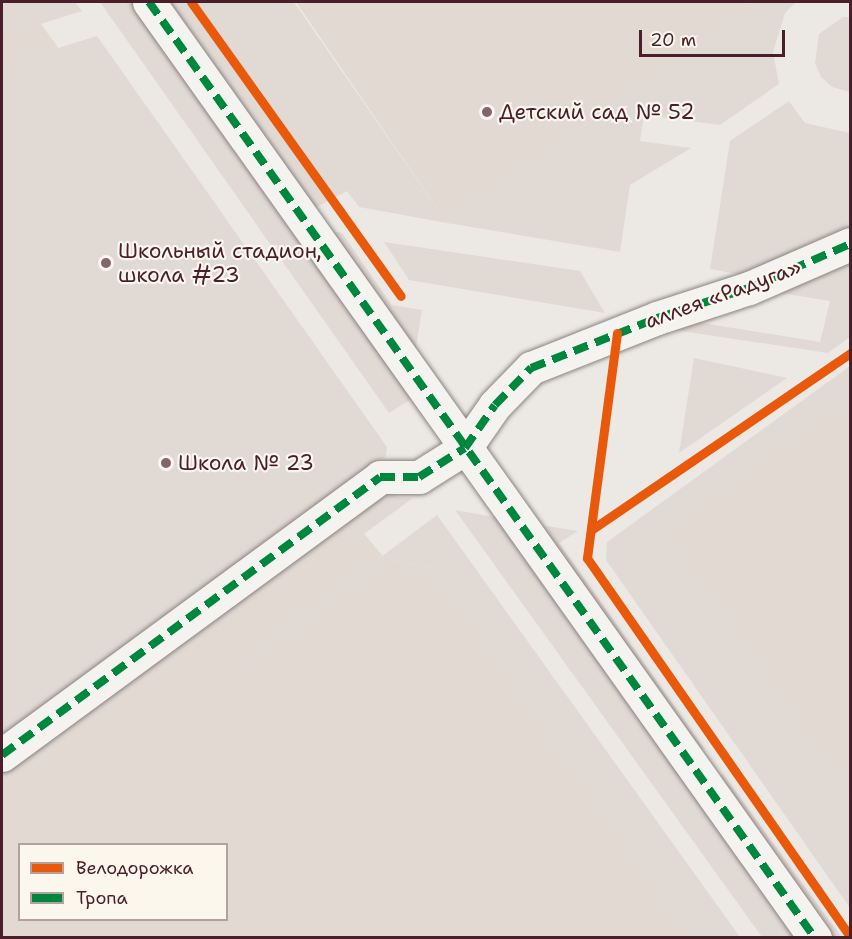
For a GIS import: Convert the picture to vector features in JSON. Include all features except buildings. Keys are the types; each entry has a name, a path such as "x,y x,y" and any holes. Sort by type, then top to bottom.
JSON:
{"street":[{"path":"149,2 815,938"},
{"name":"аллея «Радуга»","path":"465,448 495,405 531,368 594,342 749,288 850,244"},
{"path":"2,755 380,477 419,477 465,448"}],"shaded area":[{"name":"Школа № 23","path":"2,2 25,2 57,46 324,485 386,560 434,568 691,937 2,938"},
{"path":"2,2 75,2 82,11 2,36"},
{"path":"100,2 139,2 413,398 389,413"},
{"path":"170,2 294,2 447,223 359,207 347,191 315,208"},
{"name":"Детский сад № 52","path":"296,2 758,2 447,223"},
{"path":"758,2 796,2 785,13 773,52 779,84 720,125 644,115 640,141 691,148 630,185 620,252 447,223"},
{"path":"843,17 850,17 850,92 832,87 821,77 815,63 819,34"},
{"name":"Школьный стадион, школа #23","path":"97,36 387,447 386,456 312,509 300,501 296,503 291,518 254,545 244,565 2,737 2,85 6,82 2,65"},
{"path":"789,101 805,123 850,133 850,233 754,277 710,269 730,141"},
{"path":"326,230 342,233 392,305 422,310 414,359"},
{"path":"384,242 580,271 605,313 409,280"},
{"path":"850,259 850,337 828,353 661,328 684,320 820,342 830,301 780,293"},
{"path":"694,358 787,378 679,453"},
{"path":"850,366 850,397 662,530 850,796 850,908 606,560 607,542"},
{"path":"850,397 850,796 662,530"},
{"path":"395,480 395,497 413,498 357,539 342,519"},
{"path":"455,510 500,518 804,937 762,937"},
{"path":"437,515 740,937 691,937 434,568 386,560 250,663 245,659"},
{"path":"534,524 578,531 559,543 704,748 696,753"},
{"path":"196,628 203,636 2,784 2,769"},
{"path":"723,774 841,937 831,938 716,779"}],"marked path":[{"path":"149,2 815,938"},
{"path":"2,755 380,477 419,477 465,448 495,405 531,368 657,318 749,288 850,244"}],"cycle path":[{"path":"191,2 401,296"},
{"path":"617,333 587,558 850,936"},
{"path":"591,530 850,353"}],"place":[{"name":"Детский сад № 52","path":"487,112"},
{"name":"Школьный стадион, школа #23","path":"106,263"},
{"name":"Школа № 23","path":"166,463"}]}
